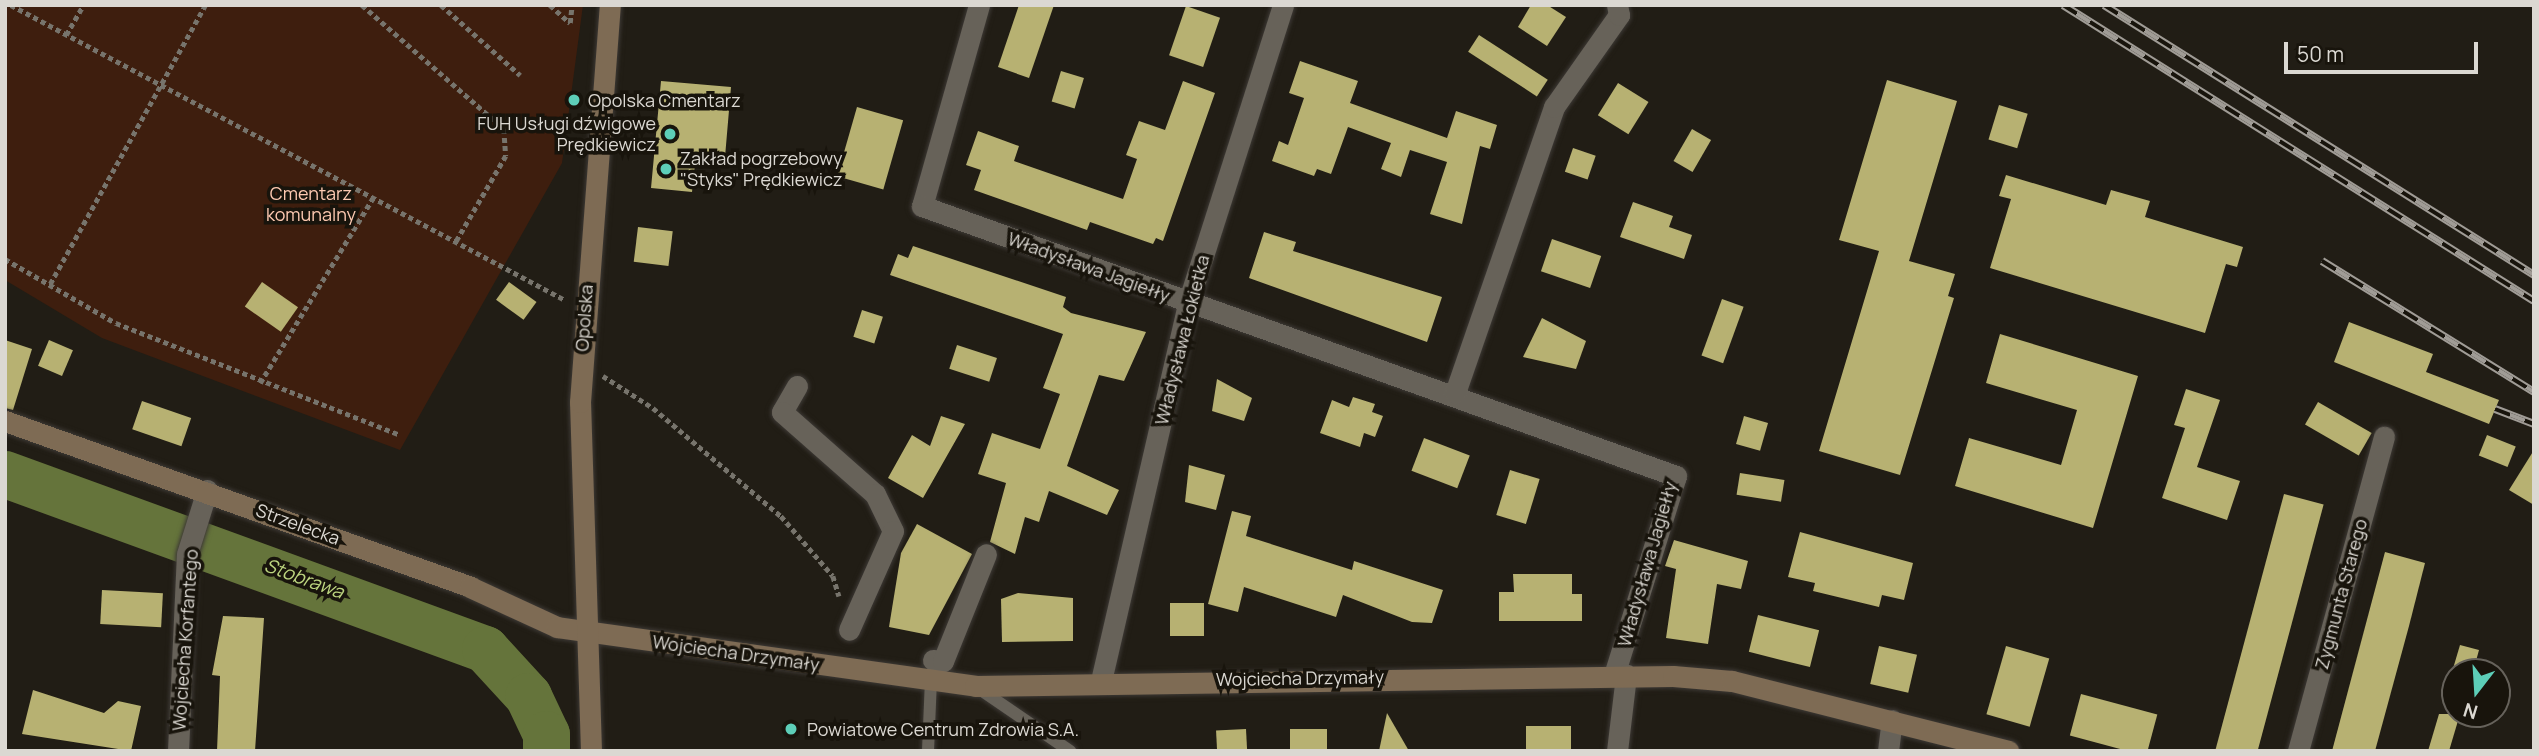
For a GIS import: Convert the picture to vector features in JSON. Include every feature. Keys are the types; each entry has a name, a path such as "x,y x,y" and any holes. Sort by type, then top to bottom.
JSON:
{"street":[{"name":"Opolska","path":"591,751 582,336 610,5"},
{"name":"Władysława Jagiełły","path":"979,5 922,206 1188,303 1455,393 1676,475 1620,675"},
{"name":"Władysława Łokietka","path":"1101,681 1188,303 1283,5"},
{"path":"1455,393 1554,107 1619,15 1617,5"},
{"path":"797,386 782,412 875,494 893,531 849,630"},
{"name":"Strzelecka","path":"5,421 206,490 483,592 557,627 587,632"},
{"name":"Zygmunta Starego","path":"2298,751 2384,437"},
{"name":"Wojciecha Korfantego","path":"178,751 187,554 206,490"},
{"path":"932,670 943,662 986,554"},
{"name":"Wojciecha Drzymały","path":"587,632 932,670 975,686 1101,681 1620,675 1732,681 2008,751"},
{"path":"1617,751 1620,675"},
{"path":"1888,751 1892,720"}],"lane":[{"path":"929,745 932,670"},
{"path":"975,686 1070,751"}],"path":[{"path":"11,5 567,301"},
{"path":"66,35 83,5"},
{"path":"50,284 205,5"},
{"path":"362,5 504,129 506,156 456,242"},
{"path":"441,5 520,75"},
{"path":"550,5 570,23 572,5"},
{"path":"260,383 373,198"},
{"path":"5,259 116,323 260,383 398,434"},
{"path":"599,374 653,408 781,516 834,576 849,630"}],"green space":[{"name":"Cmentarz komunalny","path":"5,5 583,5 562,163 400,450 102,338 5,280"}],"building":[{"path":"1019,5 1054,5 1029,78 998,67"},
{"path":"1531,5 1547,5 1566,17 1547,46 1518,27"},
{"path":"1186,6 1220,18 1203,67 1169,55"},
{"path":"1479,35 1548,80 1537,96 1468,52"},
{"path":"1300,61 1358,81 1350,103 1447,138 1456,111 1497,125 1490,149 1480,146 1462,224 1430,214 1447,162 1410,150 1401,177 1381,169 1391,143 1348,127 1331,174 1317,169 1314,176 1272,161 1279,141 1288,145 1304,98 1289,93"},
{"path":"1061,71 1084,78 1075,109 1052,102"},
{"path":"1887,80 1957,101 1909,261 1955,274 1948,296 1954,298 1900,475 1819,451 1879,251 1839,240"},
{"path":"661,81 731,87 725,157 696,155 692,192 651,188"},
{"path":"1183,81 1215,93 1163,241 1156,238 1153,244 1090,222 1087,230 974,190 981,170 966,165 978,131 1019,146 1014,161 1123,199 1137,159 1126,155 1139,121 1165,130"},
{"path":"1618,83 1649,102 1628,134 1598,115"},
{"path":"1999,105 2028,114 2017,148 1988,139"},
{"path":"857,107 903,120 883,189 837,176"},
{"path":"1692,129 1711,140 1693,172 1674,161"},
{"path":"1573,148 1596,156 1588,179 1565,172"},
{"path":"2006,175 2106,205 2111,190 2150,201 2145,217 2243,247 2237,267 2226,264 2205,333 1990,268 2011,199 1999,196"},
{"path":"1633,202 1673,216 1669,227 1692,235 1684,259 1620,237"},
{"path":"638,227 673,231 668,266 634,262"},
{"path":"1264,232 1296,242 1293,251 1442,297 1427,342 1249,278"},
{"path":"1552,239 1601,256 1590,288 1541,271"},
{"path":"913,246 1066,297 1063,307 1071,313 1146,332 1124,381 1099,375 1067,466 1119,490 1107,515 1049,491 1039,522 1025,517 1015,554 990,542 1006,483 978,474 992,433 1040,449 1060,394 1043,388 1063,334 890,275 898,254 908,258"},
{"path":"262,282 298,307 281,332 245,307"},
{"path":"509,282 537,302 524,320 496,300"},
{"path":"1722,299 1744,307 1723,363 1701,355"},
{"path":"862,310 883,317 874,343 853,337"},
{"path":"1542,318 1586,341 1576,369 1523,357"},
{"path":"2349,322 2433,354 2426,372 2499,400 2489,424 2334,362"},
{"path":"2000,334 2138,376 2093,528 1955,486 1969,438 2061,465 2077,410 1986,383"},
{"path":"5,340 32,349 13,410 5,408"},
{"path":"49,340 73,350 62,376 38,366"},
{"path":"957,345 997,358 989,382 949,369"},
{"path":"1217,379 1252,398 1244,421 1212,411"},
{"path":"2186,389 2220,400 2197,467 2240,481 2227,520 2162,498 2185,428 2174,425"},
{"path":"1353,397 1375,404 1372,412 1383,416 1375,437 1364,433 1360,447 1320,433 1332,400 1349,407"},
{"path":"142,401 191,418 181,446 132,429"},
{"path":"2318,402 2372,433 2359,456 2305,425"},
{"path":"941,416 965,424 923,498 888,478 912,435 930,446"},
{"path":"1744,416 1768,423 1760,451 1736,444"},
{"path":"2487,435 2516,447 2508,467 2479,455"},
{"path":"1424,438 1470,456 1457,488 1411,471"},
{"path":"2534,450 2534,505 2509,490"},
{"path":"1189,465 1225,475 1216,510 1185,502"},
{"path":"1510,470 1540,479 1526,524 1496,515"},
{"path":"1740,473 1784,480 1781,502 1737,495"},
{"path":"2284,494 2324,505 2258,751 2215,751"},
{"path":"1232,511 1251,516 1246,536 1352,570 1354,561 1443,590 1432,623 1412,622 1343,595 1336,617 1244,587 1238,612 1208,604"},
{"path":"917,524 972,554 929,635 889,627 901,553"},
{"path":"1800,532 1913,563 1904,600 1882,595 1879,607 1813,591 1815,583 1788,577"},
{"path":"1674,540 1748,561 1741,589 1717,584 1708,644 1666,638 1676,569 1665,566"},
{"path":"2385,552 2425,563 2409,626 2375,751 2332,751"},
{"path":"1513,574 1572,574 1572,594 1582,594 1582,621 1499,621 1499,592 1514,592"},
{"path":"102,590 163,593 161,627 100,624"},
{"path":"1018,593 1073,598 1073,641 1002,642 1001,599"},
{"path":"1170,603 1204,603 1204,636 1170,636"},
{"path":"1758,615 1819,630 1810,667 1749,652"},
{"path":"223,616 264,618 255,751 217,751 220,676 212,675"},
{"path":"2460,645 2479,650 2477,658 2456,658"},
{"path":"1879,646 1917,655 1908,693 1870,684"},
{"path":"2006,646 2049,658 2030,727 1986,714"},
{"path":"33,690 104,713 118,701 141,706 131,751 22,734"},
{"path":"2081,694 2157,714 2148,751 2128,751 2070,736"},
{"path":"1387,713 1409,751 1379,751"},
{"path":"2441,714 2441,728 2456,728 2449,751 2428,751"},
{"path":"1526,726 1571,726 1571,751 1526,751"},
{"path":"1246,729 1247,751 1217,751 1216,731"},
{"path":"1290,729 1327,729 1327,751 1290,751"}],"waterway":[{"name":"Stobrawa","path":"5,474 485,649 528,696 546,734 546,751"}],"railway":[{"path":"2063,5 2534,301"},
{"path":"2104,5 2534,275"},
{"path":"2322,261 2534,392"},
{"path":"2495,409 2534,424"}],"place":[{"name":"Opolska Cmentarz","path":"574,100"},
{"name":"FUH Usługi dźwigowe Prędkiewicz","path":"670,134"},
{"name":"Zakład pogrzebowy \"Styks\" Prędkiewicz","path":"666,169"},
{"name":"Powiatowe Centrum Zdrowia S.A.","path":"791,729"}]}
